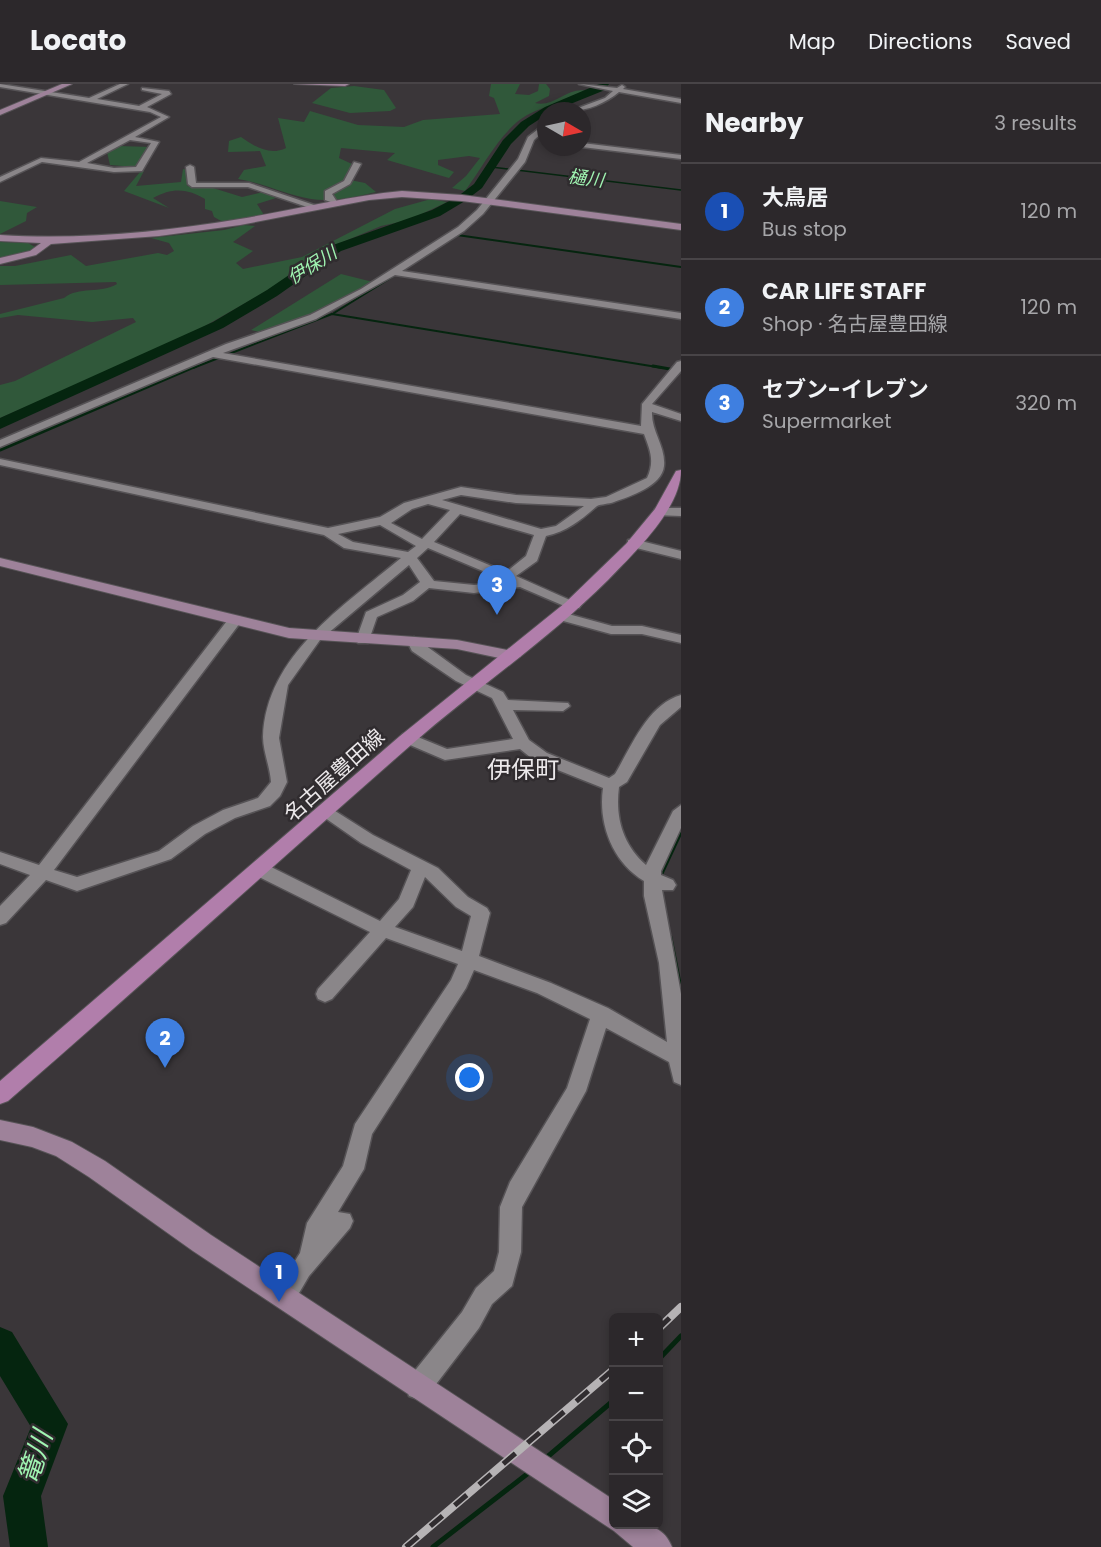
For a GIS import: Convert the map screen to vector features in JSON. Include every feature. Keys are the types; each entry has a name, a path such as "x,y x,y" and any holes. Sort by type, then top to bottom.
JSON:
{"main road":[{"name":"名古屋豊田線","path":"0,1094 261,870 408,738 568,611 633,543 659,512 677,480"}],"street":[{"path":"0,112 60,84"},
{"path":"45,92 68,84"},
{"path":"90,100 125,84"},
{"path":"134,94 154,84"},
{"path":"298,84 345,84"},
{"path":"583,84 620,88 681,102"},
{"path":"0,85 13,85 140,108 155,111 166,118 80,164"},
{"path":"0,91 13,85"},
{"path":"591,102 620,88"},
{"path":"140,108 169,93 144,89"},
{"path":"114,104 124,99"},
{"path":"0,444 334,308 461,229 514,170 531,139 537,133"},
{"path":"0,180 41,160 114,170 139,169 155,142 131,138"},
{"path":"531,139 537,140"},
{"path":"591,146 681,157"},
{"path":"336,203 328,198 328,193 347,182 357,164"},
{"path":"189,167 192,184 195,185 249,184 316,207"},
{"path":"0,238 48,241 198,228 392,194 440,195 681,227"},
{"path":"0,261 43,249 48,241"},
{"path":"394,272 681,316"},
{"path":"219,355 648,431"},
{"path":"652,480 658,467 657,452 648,431 646,407 677,368"},
{"path":"646,407 681,418"},
{"path":"0,462 328,532 359,549 390,552 408,557 427,579 427,582"},
{"path":"328,532 384,520 408,506 461,491 516,499 591,503 609,500 652,480 677,480"},
{"path":"427,500 541,532 560,529 591,507 591,503"},
{"path":"0,858 77,884 165,855 189,835 229,814 264,802 274,792 279,782 278,766 271,738 281,685 315,637 425,544 458,509"},
{"path":"659,512 681,512"},
{"path":"384,520 386,525 425,544 508,576 568,611 611,630 642,630 681,639"},
{"path":"508,576 532,558 541,532"},
{"path":"633,543 681,555"},
{"path":"0,562 315,637 469,644 513,656"},
{"path":"427,582 449,589 500,589 520,583"},
{"path":"363,640 370,615 415,594 427,582"},
{"path":"0,918 43,872 236,620"},
{"path":"414,641 417,648 475,686 498,695 523,743 541,757 611,785"},
{"path":"611,785 621,778 657,718 681,700"},
{"path":"503,705 563,706"},
{"path":"408,738 445,755 523,743"},
{"path":"611,785 609,810 621,847 659,883"},
{"path":"659,883 652,872 681,811"},
{"path":"310,1257 315,1230 353,1169 363,1131 459,983 469,959 482,913 462,902 432,873 367,839 326,813"},
{"path":"325,994 382,927 407,902 420,868"},
{"path":"261,870 324,902 411,940 469,959 601,1014 680,1067"},
{"path":"659,883 653,896 668,963 680,1067"},
{"path":"417,1387 471,1320 475,1307 487,1290 504,1278 510,1252 511,1208 518,1189 576,1091 601,1014"},
{"path":"0,1131 33,1137 74,1154 417,1387 609,1514"},
{"path":"284,1297 310,1257 342,1221"},
{"path":"632,1529 658,1547"}],"green space":[{"path":"491,84 520,84 515,94 529,95 538,91 539,84 546,84 550,89 549,96 535,103 537,103 537,111 518,121 501,139 465,191 452,188 466,176 480,158 469,156 438,160 438,165 454,172 449,178 387,160 395,153 341,148 339,158 352,164 345,179 365,183 376,192 319,200 238,179 244,170 266,166 260,151 228,152 229,141 241,137 268,151 286,148 278,118 304,122 310,111 358,125 404,127 423,120 500,114 494,98 489,96"},
{"path":"354,86 384,90 396,108 390,111 350,113 312,103 331,88"},
{"path":"574,91 587,91 562,102 550,102"},
{"path":"118,146 151,147 135,167 110,165 107,152"},
{"path":"183,169 187,170 187,186 213,188 242,197 263,192 276,198 257,204 264,215 223,222 214,217 212,211 205,209 205,199 192,193 173,191 153,198 169,208 124,191 140,172 144,171 136,186 181,182"},
{"path":"431,199 447,202 409,220 381,226 338,244 277,285 182,339 0,418 0,385 15,381 136,322 133,318 92,322 18,315 0,318 0,314 64,298 76,292 104,289 117,284 116,282 0,285 0,266 15,266 71,255 86,266 158,253 167,255 174,251 169,243 151,238 224,230 244,225 255,226 233,242 253,251 236,263 243,269 302,257 395,209"},
{"path":"0,201 37,207 27,213 26,221 0,234"},
{"path":"0,242 28,243 35,247 33,251 0,259"},
{"path":"341,274 373,282 317,313 264,333 251,330"}],"waterway":[{"name":"伊保川","path":"0,424 218,325 272,293 337,248 436,213 461,199 478,186 507,142 525,124 549,109 602,88 604,84"},
{"name":"樋川","path":"491,167 681,190"},
{"path":"449,241 457,235 681,267"},
{"path":"334,313 397,274"},
{"path":"193,368 332,314 663,368"},
{"path":"0,450 196,366"},
{"path":"653,366 681,371"},
{"path":"660,876 681,831"},
{"path":"670,937 679,982"},
{"path":"663,1355 681,1336"},
{"name":"篭川","path":"0,1344 50,1424 22,1496 29,1547"},
{"path":"546,1458 609,1404"},
{"path":"433,1547 531,1471"}],"railway":[{"path":"663,1324 681,1307"},
{"path":"406,1547 609,1373"}],"place":[{"name":"セブン-イレブン","path":"497,615"},
{"name":"CAR LIFE STAFF","path":"165,1068"},
{"name":"大鳥居","path":"279,1302"}],"district":[{"name":"伊保町","path":"523,769"}]}
